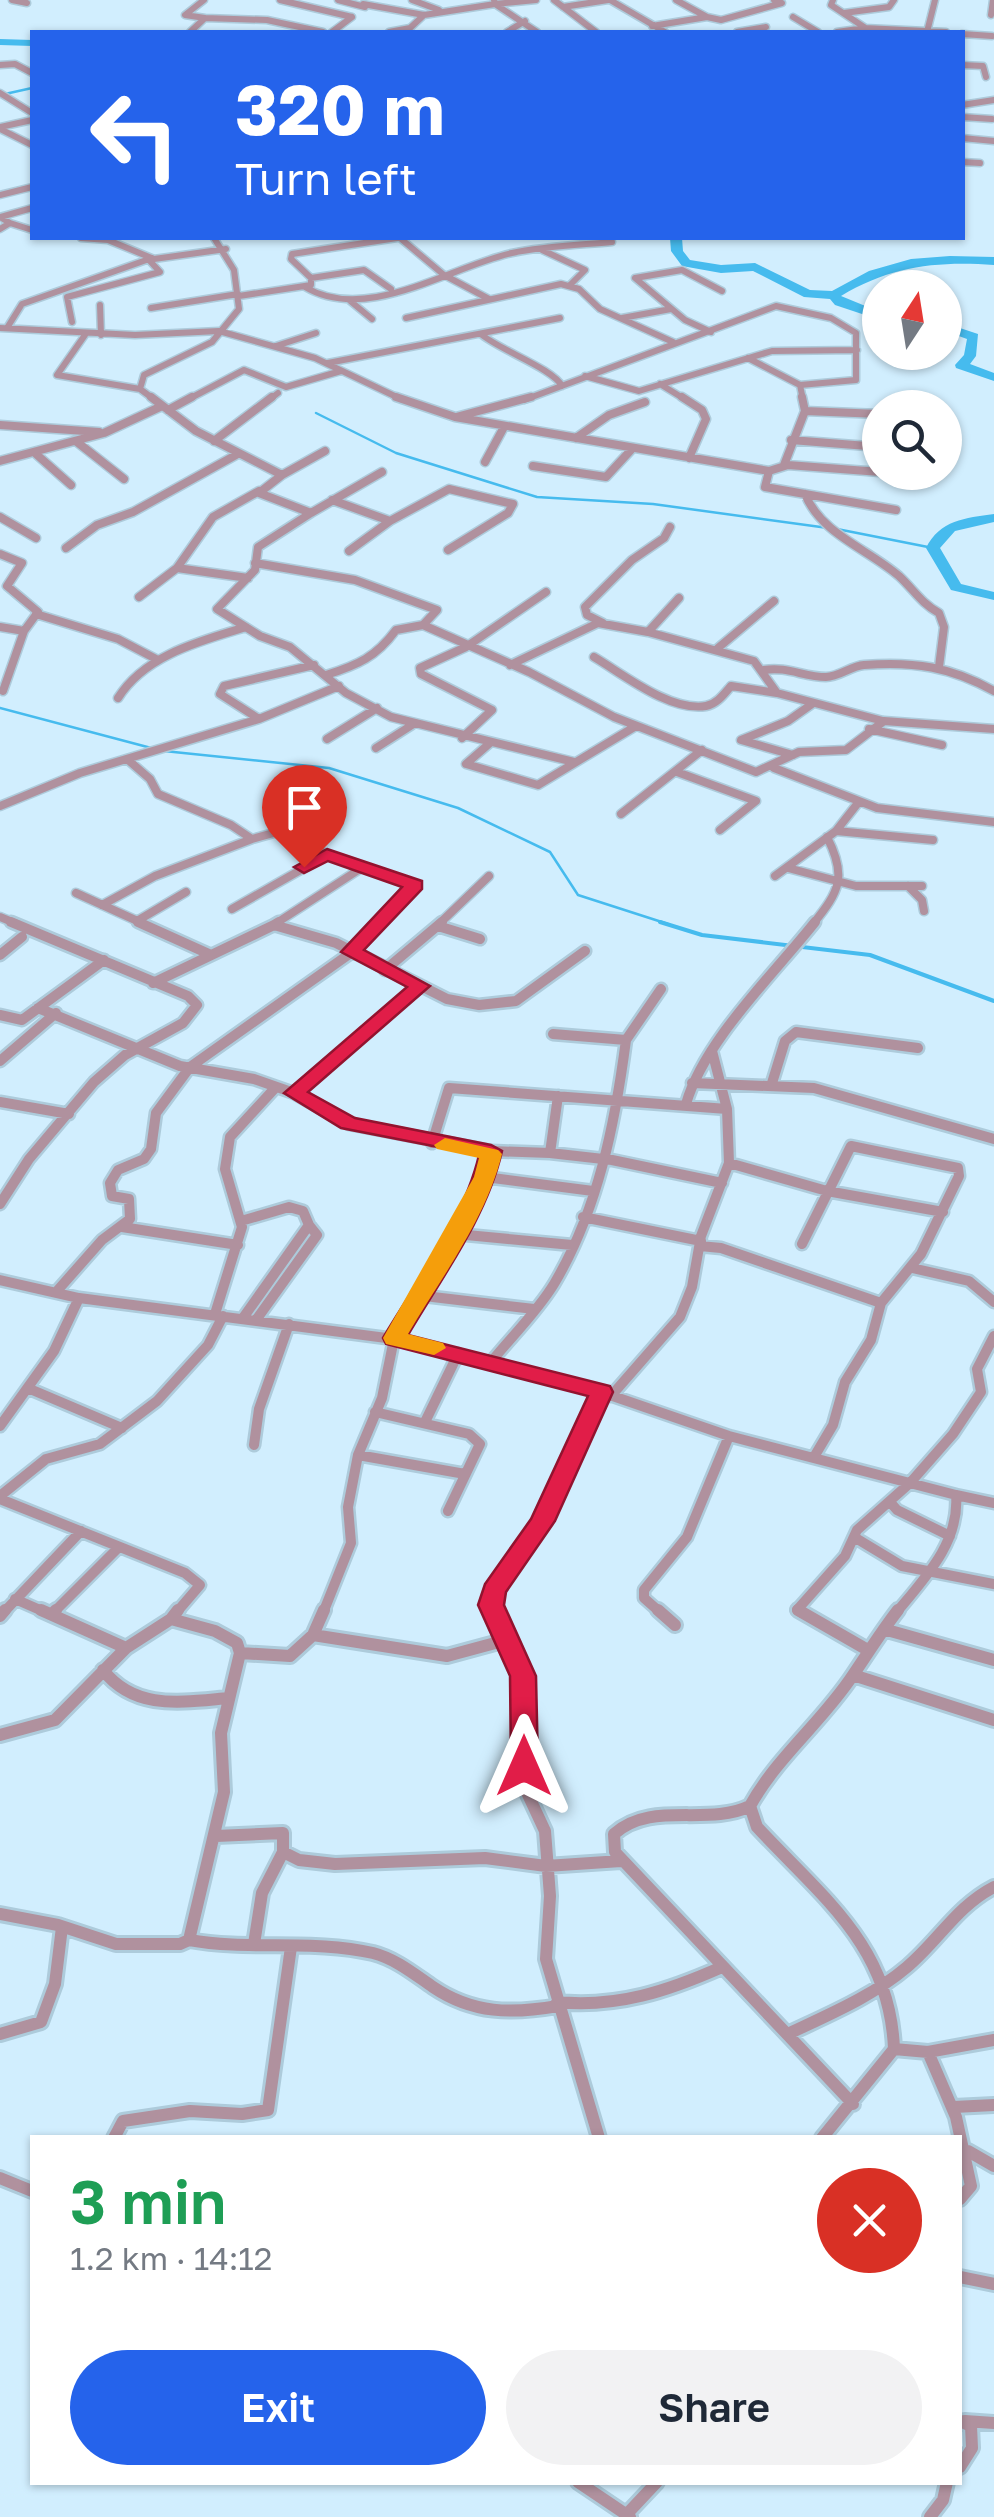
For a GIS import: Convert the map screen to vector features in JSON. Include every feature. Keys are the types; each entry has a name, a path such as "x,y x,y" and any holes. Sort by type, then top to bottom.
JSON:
{"street":[{"path":"12,0 27,3"},
{"path":"204,0 186,15 267,20 314,30"},
{"path":"280,0 352,17"},
{"path":"338,0 424,15 494,2 536,0"},
{"path":"412,0 440,11"},
{"path":"462,0 472,6"},
{"path":"554,0 593,30"},
{"path":"562,7 609,0 661,30"},
{"path":"676,0 707,18"},
{"path":"652,26 707,18 720,20 782,3 774,0"},
{"path":"833,0 831,5 870,30"},
{"path":"844,14 889,7 894,0"},
{"path":"928,30 935,0"},
{"path":"992,0 992,15"},
{"path":"494,2 534,30"},
{"path":"335,30 362,4"},
{"path":"400,30 410,28 424,15"},
{"path":"793,17 815,30"},
{"path":"192,30 205,18"},
{"path":"510,30 525,21"},
{"path":"750,30 766,27"},
{"path":"850,30 907,30"},
{"path":"965,34 992,36"},
{"path":"0,65 16,64 30,72"},
{"path":"965,65 994,66"},
{"path":"982,66 986,77"},
{"path":"0,93 30,116"},
{"path":"965,105 994,100"},
{"path":"965,117 992,119"},
{"path":"0,128 30,118"},
{"path":"0,128 30,144"},
{"path":"965,138 994,141"},
{"path":"965,162 980,163"},
{"path":"0,195 30,188"},
{"path":"30,209 0,217 30,229"},
{"path":"0,229 10,224"},
{"path":"72,322 67,297 160,272 151,259 104,240"},
{"path":"140,389 144,374 212,342 240,309 226,250 216,240"},
{"path":"311,278 291,259 292,254 386,240"},
{"path":"401,240 444,275 490,300"},
{"path":"151,308 305,287 317,298 348,300 444,275 479,260 612,242"},
{"path":"406,318 570,285 585,270 542,249"},
{"path":"3,328 22,304 108,270 151,259 226,250"},
{"path":"305,287 311,278 364,270 391,290"},
{"path":"711,332 671,309 636,278 682,270 722,291"},
{"path":"570,285 600,309 674,342"},
{"path":"348,300 372,319"},
{"path":"100,305 100,335"},
{"path":"455,417 499,408 771,308 786,306 850,327 856,333 856,380 800,384 748,358"},
{"path":"622,318 671,309"},
{"path":"327,363 560,318"},
{"path":"3,328 100,335 219,331 327,363 404,401 455,417 769,471 784,465 862,470"},
{"path":"274,346 316,333"},
{"path":"86,334 57,375 140,389 214,442 282,474"},
{"path":"481,335 506,354 556,376 562,386"},
{"path":"584,376 631,391 772,351 857,350"},
{"path":"0,461 104,433 244,370 286,387 342,371"},
{"path":"660,384 702,410 706,420 689,458"},
{"path":"784,465 805,412 800,384"},
{"path":"214,442 278,393"},
{"path":"576,438 609,415 645,402"},
{"path":"805,412 862,414"},
{"path":"0,424 104,433"},
{"path":"485,462 504,427"},
{"path":"791,440 862,446"},
{"path":"76,442 124,479"},
{"path":"533,466 606,477 631,450"},
{"path":"140,598 176,568 213,517 325,451"},
{"path":"36,454 71,485"},
{"path":"66,548 97,525 133,512 236,455"},
{"path":"769,471 765,487 896,510"},
{"path":"382,472 264,541 248,578 216,609 290,647 339,686 412,725 574,762"},
{"path":"259,490 311,512"},
{"path":"349,551 390,521 449,490 512,504 508,513 448,550"},
{"path":"804,494 817,515 883,563 916,592 920,603 940,615 944,640 937,658 939,667"},
{"path":"332,500 390,521"},
{"path":"0,517 36,538"},
{"path":"670,528 664,538 632,560 585,606 586,615 604,624 749,658 764,670 767,684 777,693"},
{"path":"0,554 22,563 4,585 35,607 36,614 24,631 3,691"},
{"path":"255,563 355,580 437,610 423,625 396,630 380,652 361,664 326,675"},
{"path":"176,568 248,578"},
{"path":"462,738 492,710 419,672 466,647 546,592"},
{"path":"648,632 679,598"},
{"path":"718,648 774,601"},
{"path":"36,614 118,639 158,660"},
{"path":"510,665 604,624"},
{"path":"423,625 636,726 746,770 790,769 858,803 921,817 994,822"},
{"path":"0,627 24,631"},
{"path":"118,698 129,679 158,660 246,627"},
{"path":"594,658 663,694 700,706 709,706 731,686 777,693 884,721 974,731 994,729"},
{"path":"260,719 220,694 224,686 314,664"},
{"path":"764,670 783,667 828,677 861,665 939,667 956,670 994,691"},
{"path":"0,671 12,672"},
{"path":"0,806 34,789 260,719 339,686"},
{"path":"812,704 788,721 741,740 795,755 846,750 884,721"},
{"path":"327,738 376,708"},
{"path":"376,748 412,725"},
{"path":"490,743 466,764 538,785 636,726"},
{"path":"869,729 942,745"},
{"path":"621,814 702,750"},
{"path":"773,768 795,755"},
{"path":"790,769 795,755"},
{"path":"127,759 150,779 158,794 230,825 252,840"},
{"path":"677,772 756,801 720,830"},
{"path":"775,876 831,834 858,803"},
{"path":"58,1291 102,1240 130,1219 129,1199 112,1196 110,1183 118,1170 144,1159 151,1150 156,1113 190,1067 351,952 415,885 327,854 288,829 155,876 102,906"},
{"path":"831,834 933,840"},
{"path":"686,1104 692,1083 712,1050 834,898 842,864 831,834"},
{"path":"232,909 327,854"},
{"path":"153,984 274,925 363,867"},
{"path":"788,868 856,886 922,886"},
{"path":"385,970 489,876"},
{"path":"908,885 922,900 924,911"},
{"path":"137,921 186,892"},
{"path":"76,894 209,954"},
{"path":"0,916 188,996 196,1009 178,1026 102,1072 33,1154 20,1182 0,1204"},
{"path":"274,925 336,943 385,970 463,1003 516,1001 585,951"},
{"path":"438,926 480,939"},
{"path":"0,955 22,937"},
{"path":"0,1014 22,1020 104,960"},
{"path":"294,1093 420,986"},
{"path":"491,1362 553,1286 572,1245 616,1118 626,1040 661,989"},
{"path":"38,1008 190,1067 294,1093 349,1124 432,1143 603,1159 722,1182"},
{"path":"0,1061 56,1013"},
{"path":"772,1083 785,1041 796,1032 918,1048"},
{"path":"553,1034 626,1040"},
{"path":"598,2135 546,1958 550,1896 545,1831 524,1786 523,1676 510,1638 491,1605 494,1590 542,1521 606,1394 680,1317 692,1287 700,1244 728,1164 728,1109 712,1050"},
{"path":"692,1083 772,1083 831,1093 994,1139"},
{"path":"0,1736 20,1728 41,1728 55,1720 126,1648 171,1619 200,1583 0,1497 46,1459 84,1452 122,1428 176,1381 208,1345 238,1245 241,1220 225,1168 230,1137 276,1087"},
{"path":"432,1143 450,1088 728,1109"},
{"path":"550,1154 558,1096"},
{"path":"0,1102 69,1114"},
{"path":"802,1244 851,1146 958,1168 959,1176 943,1212 912,1268 881,1304 871,1340 845,1382 833,1424 814,1457"},
{"path":"240,1654 290,1656 313,1635 351,1543 348,1507 358,1455 376,1412 394,1338 416,1295 456,1234 485,1177 491,1151"},
{"path":"728,1164 827,1191 943,1212"},
{"path":"485,1177 593,1190"},
{"path":"241,1220 289,1207 302,1211 308,1226 249,1319"},
{"path":"583,1217 721,1248 881,1304"},
{"path":"122,1227 238,1245"},
{"path":"456,1234 572,1245"},
{"path":"912,1268 969,1281 994,1302"},
{"path":"0,1280 79,1298 394,1338 606,1394 729,1436 994,1503"},
{"path":"416,1295 534,1309"},
{"path":"0,1426 30,1389 79,1298"},
{"path":"254,1445 260,1409 289,1324"},
{"path":"866,1650 798,1610 844,1556 854,1537 910,1484 982,1392 977,1369 994,1336"},
{"path":"425,1422 458,1354"},
{"path":"30,1389 122,1428"},
{"path":"376,1412 469,1434 480,1444 448,1511"},
{"path":"675,1625 644,1598 644,1590 687,1537 729,1436"},
{"path":"358,1455 466,1474"},
{"path":"853,2104 790,2033 621,1861 614,1834 628,1823 695,1812 732,1814 750,1806 784,1756 853,1675 866,1650 887,1630 931,1571 958,1520 956,1495"},
{"path":"890,1502 898,1510 950,1536"},
{"path":"6,1607 81,1531"},
{"path":"854,1537 902,1566 994,1584"},
{"path":"52,1614 119,1548"},
{"path":"6,1607 52,1614 126,1648"},
{"path":"171,1619 215,1632 236,1643 240,1654 221,1734 224,1792 215,1817 216,1836 190,1940"},
{"path":"887,1630 994,1660"},
{"path":"313,1635 447,1656 510,1638"},
{"path":"104,1670 112,1686 127,1697 159,1702 230,1698"},
{"path":"853,1675 994,1720"},
{"path":"750,1806 757,1826 872,1958 886,1984 893,2015 894,2049 825,2135"},
{"path":"216,1836 272,1830 283,1834 283,1852 262,1893 254,1944"},
{"path":"283,1852 299,1860 335,1864 486,1858 546,1866 621,1861"},
{"path":"790,2033 886,1984 922,1954 960,1906 994,1888"},
{"path":"0,1914 116,1944 180,1944 190,1940 372,1953 413,1970 454,2000 489,2011 521,2012 558,2004 610,2005 664,1993 722,1967"},
{"path":"0,2034 40,2022 55,1984 62,1927"},
{"path":"116,2135 123,2121 150,2114 268,2110 282,2040 291,1946"},
{"path":"894,2049 928,2052 994,2040"},
{"path":"928,2052 954,2106 968,2150 972,2186 962,2197"},
{"path":"954,2106 994,2105"},
{"path":"968,2150 981,2162 994,2166"},
{"path":"0,2178 30,2190"},
{"path":"962,2278 994,2284"},
{"path":"962,2421 994,2424"},
{"path":"962,2422 971,2426 975,2436 972,2453 962,2465"},
{"path":"582,2485 627,2516 654,2485"},
{"path":"930,2517 942,2500 946,2485"}],"waterway":[{"path":"0,42 30,43"},
{"path":"5,94 30,88"},
{"path":"676,240 677,251 686,263 721,269 755,267 808,294 834,295"},
{"path":"834,295 892,267 930,260 994,261"},
{"path":"834,295 839,302 862,310"},
{"path":"962,333 974,337 970,356 962,364"},
{"path":"962,365 994,377"},
{"path":"316,413 396,453 537,497 653,504 828,528"},
{"path":"994,518 950,528 933,548 956,587 994,596"},
{"path":"837,529 933,548"},
{"path":"0,708 155,749"},
{"path":"164,751 329,768 458,808 550,852 578,895 668,924"},
{"path":"660,922 702,935 870,955 994,1001"}],"slow traffic":[{"path":"434,1348 394,1338 416,1295 456,1234 485,1177 491,1154 445,1145"}],"route":[{"path":"304,867 327,854 415,885 411,894 351,952 420,986 294,1093 349,1124 432,1143 491,1151 485,1177 456,1234 416,1295 394,1338 602,1392 542,1521 494,1590 491,1605 510,1638 523,1676 524,1766"}]}
